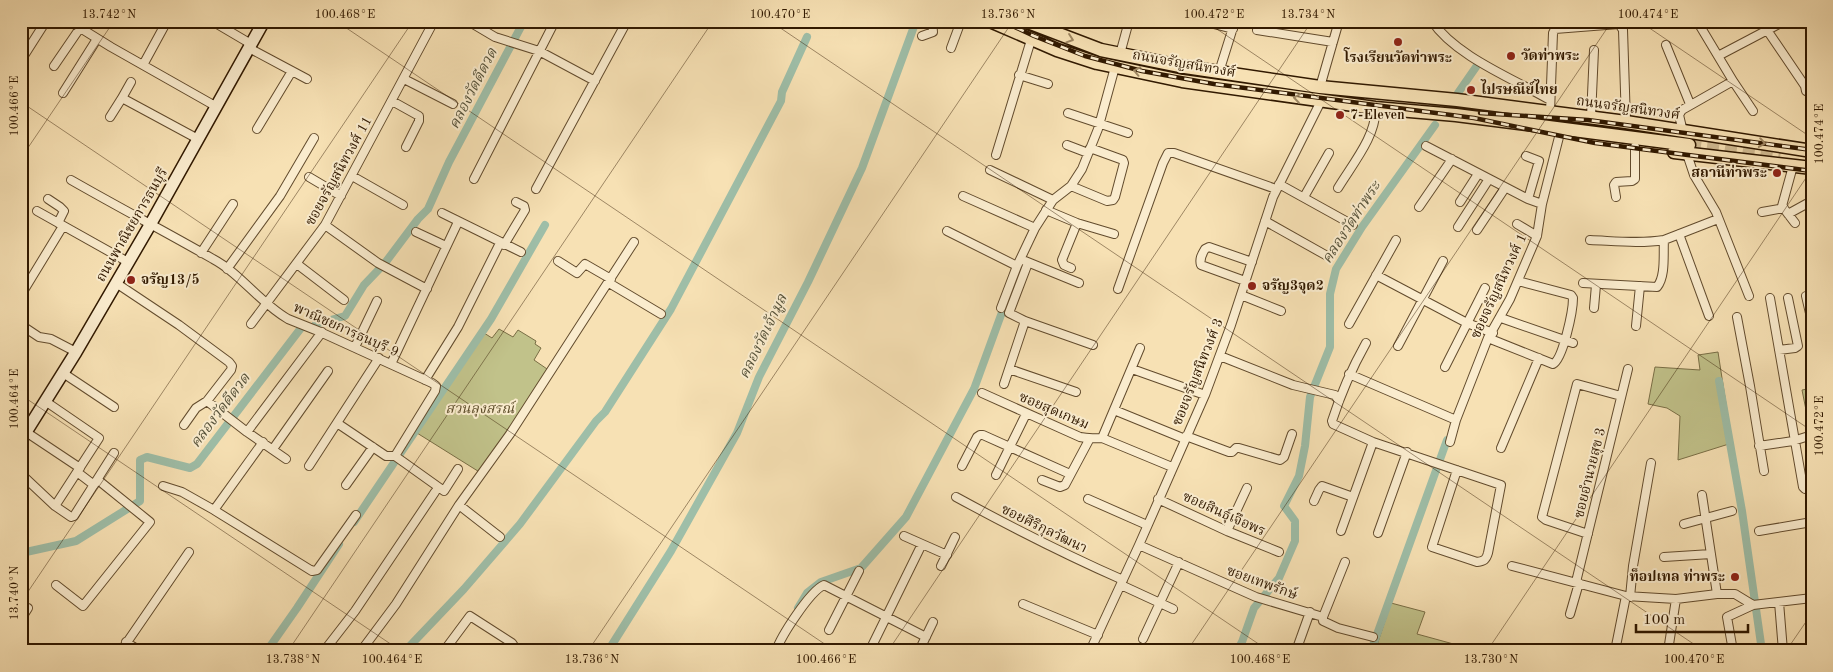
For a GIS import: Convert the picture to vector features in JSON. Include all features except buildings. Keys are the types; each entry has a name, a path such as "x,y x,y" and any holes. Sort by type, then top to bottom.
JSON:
{"main road":[{"name":"ถนนพาณิชยการธนบุรี","path":"24,436 63,374 150,225 264,21"},
{"name":"ถนนจรัญสนิทวงศ์","path":"990,21 1057,50 1115,67 1182,81 1378,108 1456,115 1688,143"},
{"name":"ถนนจรัญสนิทวงศ์","path":"1031,24 1101,50 1219,72 1379,94 1550,106 1591,117 1626,122 1688,143 1711,156 1812,168"},
{"path":"1031,24 1031,40"},
{"name":"ถนนจรัญสนิทวงศ์","path":"1379,94 1456,109 1688,143"},
{"name":"ถนนจรัญสนิทวงศ์","path":"1378,108 1443,120 1635,147 1688,143 1714,136 1812,151"},
{"path":"1711,156 1715,153 1718,145 1717,138 1714,136"}],"street":[{"path":"26,54 46,21"},
{"path":"69,21 216,107"},
{"path":"143,66 167,21"},
{"path":"212,21 250,46 307,79"},
{"name":"ซอยจรัญสนิทวงศ์ 11","path":"251,324 325,225 434,21"},
{"path":"468,21 496,37 539,52 596,81"},
{"path":"474,179 555,21"},
{"path":"536,189 627,21"},
{"path":"922,36 933,32 932,21"},
{"path":"951,48 961,21"},
{"path":"1120,54 1129,21"},
{"path":"1202,21 1234,25 1219,72"},
{"path":"1320,87 1339,21"},
{"path":"1432,21 1437,29 1476,60 1550,106 1553,33 1555,28 1566,24 1614,24 1622,26 1624,30 1626,122"},
{"path":"1697,21 1753,112"},
{"path":"1718,56 1777,25 1775,21"},
{"path":"54,66 80,28"},
{"path":"1257,30 1333,42"},
{"path":"1767,30 1805,86 1806,91 1812,94"},
{"path":"63,93 97,39"},
{"path":"996,155 1031,40"},
{"path":"1666,45 1690,104"},
{"path":"1591,117 1594,50"},
{"path":"1001,308 1022,263 1035,228 1053,200 1071,186 1082,169 1099,124 1115,67"},
{"path":"257,129 292,71"},
{"path":"1020,74 1048,84"},
{"path":"404,79 452,104"},
{"path":"1733,81 1679,112 1688,143 1694,175 1716,212 1749,296"},
{"path":"110,117 130,82"},
{"path":"122,98 198,139"},
{"path":"392,101 419,116 419,121 406,147"},
{"name":"ซอยจรัญสนิทวงศ์ 3","path":"1090,651 1140,545 1158,499 1205,396 1277,186 1321,101"},
{"path":"1338,188 1370,136 1378,108"},
{"path":"1068,113 1128,133"},
{"name":"ซอยจรัญสนิทวงศ์ 1","path":"1450,442 1456,420 1490,336 1501,318 1537,236 1542,204 1559,136"},
{"path":"227,269 280,196 314,138"},
{"path":"1067,145 1123,160 1124,163 1113,200 1107,201 1071,186"},
{"path":"1426,146 1528,200 1542,204"},
{"path":"1616,197 1614,185 1616,182 1632,181 1635,179 1635,147"},
{"path":"1118,290 1165,157 1168,154 1174,153 1277,186 1304,197 1353,225"},
{"path":"1304,197 1329,153"},
{"path":"1526,156 1539,161 1528,200"},
{"path":"1419,207 1452,160"},
{"path":"1793,166 1783,202 1786,211 1795,223"},
{"path":"990,170 1053,200"},
{"path":"1460,202 1478,174"},
{"path":"352,176 403,205"},
{"path":"309,177 341,196"},
{"path":"1458,227 1490,179"},
{"name":"พาณิชยการธนบุรี 9","path":"71,180 213,259 277,313 379,358 436,386 398,458"},
{"path":"1478,230 1505,188"},
{"path":"963,196 1035,228"},
{"path":"21,294 61,224 64,211 48,199"},
{"path":"425,380 458,327 502,244 525,210 524,206 516,202"},
{"path":"1762,212 1786,211 1808,203"},
{"path":"201,253 233,204"},
{"path":"1046,210 1077,223 1114,234"},
{"path":"37,211 128,262"},
{"path":"442,214 521,252"},
{"path":"1590,240 1643,243 1664,240 1718,219"},
{"path":"1265,221 1329,257"},
{"path":"391,364 458,222"},
{"path":"1071,268 1064,265 1062,260 1077,223"},
{"path":"1518,224 1537,236"},
{"path":"325,225 378,263 427,289"},
{"path":"947,231 1022,263 1079,283"},
{"path":"416,232 446,246"},
{"path":"1679,234 1709,316"},
{"path":"1350,324 1396,240"},
{"path":"1583,283 1657,287 1660,282 1664,240"},
{"path":"361,651 396,604 459,504 510,434 634,242"},
{"path":"1245,281 1201,265 1200,261 1203,252 1209,247 1252,262"},
{"path":"558,261 577,273 586,264 661,314"},
{"path":"1398,346 1443,261"},
{"path":"1022,263 1009,313 1025,321 1093,345"},
{"path":"297,264 344,300"},
{"path":"1376,275 1490,336 1552,364 1556,363 1564,340 1573,301 1572,297 1518,281"},
{"path":"116,283 179,325 232,366 231,370 207,401 196,408 184,425"},
{"path":"1594,308 1596,285"},
{"path":"1636,326 1640,286"},
{"path":"1445,367 1485,288"},
{"path":"1240,295 1280,311"},
{"path":"1806,296 1812,322"},
{"path":"1770,298 1795,440 1808,488"},
{"path":"1779,350 1798,346 1788,298"},
{"path":"355,347 377,301"},
{"path":"1737,317 1764,471"},
{"path":"1501,318 1573,343"},
{"path":"1004,384 1025,321"},
{"path":"21,325 40,337 51,339 76,352"},
{"path":"247,432 322,332"},
{"path":"1366,343 1349,374 1332,421 1333,424 1374,442 1501,485 1488,553 1485,560 1482,561 1477,562 1432,547 1456,470"},
{"path":"1102,438 1140,348"},
{"path":"1220,356 1308,389 1335,396 1339,401"},
{"path":"309,466 379,358"},
{"path":"1501,448 1538,358"},
{"path":"1009,369 1076,392"},
{"path":"1132,369 1205,396"},
{"name":"ซอยอำนวยสุข 3","path":"1570,614 1628,369"},
{"path":"273,449 328,371"},
{"path":"63,374 114,407"},
{"path":"1349,374 1456,420"},
{"path":"1588,534 1542,517 1577,384 1621,396"},
{"name":"ซอยสุดเกษม","path":"982,393 1026,414 1089,440 1102,438 1172,467"},
{"path":"45,401 99,438 55,506"},
{"path":"207,401 286,459"},
{"path":"1114,410 1185,438 1228,452 1239,448 1280,460 1284,457 1292,434"},
{"path":"996,475 1026,414"},
{"path":"337,422 386,456 398,458 444,491 458,469"},
{"path":"962,466 980,435 983,435 1070,474"},
{"path":"1759,446 1812,435"},
{"path":"24,436 78,470 150,522 83,606 56,585"},
{"path":"1042,480 1062,487 1089,440"},
{"path":"214,510 263,442"},
{"path":"1341,530 1374,442"},
{"path":"346,485 373,447"},
{"path":"1378,532 1406,452"},
{"path":"21,474 55,506 68,516 74,516 114,453"},
{"path":"1615,651 1628,596 1651,463"},
{"path":"164,486 182,492 214,510 312,572 317,570 356,515"},
{"path":"1314,502 1322,486 1353,497"},
{"path":"1227,531 1247,488"},
{"path":"324,651 354,611 435,492"},
{"path":"1702,495 1717,594"},
{"name":"ซอยศิริกุลวัฒนา","path":"956,498 1036,541 1173,608"},
{"path":"1088,499 1147,525"},
{"name":"ซอยสินธุ์เจือพร","path":"1158,499 1227,531 1279,552"},
{"path":"459,504 500,536"},
{"path":"1684,524 1732,511"},
{"path":"1759,531 1812,522"},
{"path":"904,536 946,555"},
{"path":"941,566 955,537"},
{"path":"870,650 922,544"},
{"name":"ซอยเทพรักษ์","path":"1140,545 1256,597 1310,612 1322,617 1323,621 1338,628 1373,637"},
{"path":"121,651 189,552"},
{"path":"1664,557 1711,554"},
{"path":"1143,639 1179,562"},
{"path":"1322,617 1345,562"},
{"path":"1512,566 1628,596 1676,600 1717,594 1735,594 1754,605"},
{"path":"829,630 859,572"},
{"path":"776,651 803,605 819,587 824,585 926,637"},
{"path":"1733,651 1727,617 1754,605 1812,598"},
{"path":"1668,651 1676,600"},
{"path":"1779,602 1783,651"},
{"path":"1023,604 1098,635"},
{"path":"21,619 28,608"},
{"path":"1296,651 1310,612"},
{"path":"444,651 470,616 512,643 514,646 512,651"},
{"path":"919,651 933,622"},
{"path":"126,642 140,651"},
{"path":"21,643 32,651"}],"green space":[{"name":"สวนลุงสรณ์","path":"499,329 513,337 518,330 536,341 535,344 541,348 534,360 550,371 481,473 417,433 484,333 492,338"},
{"path":"1718,352 1732,443 1678,460 1680,416 1667,408 1648,404 1655,367 1700,370 1698,355"},
{"path":"1812,388 1812,435 1811,435 1802,390"},
{"path":"1391,603 1425,612 1417,634 1479,651 1375,651"}],"waterway":[{"name":"คลองวัดดีดวด","path":"316,324 345,316 364,285 385,263 418,219 428,209 449,162 524,21"},
{"name":"คลองวัดเจ้ามูล","path":"608,651 671,551 737,433 759,377 808,282 862,168 916,21"},
{"path":"405,651 464,589 520,524 596,421 605,412 671,309 781,101 782,92 807,37"},
{"name":"คลองวัดท่าพระ","path":"1458,93 1476,67"},
{"name":"คลองวัดท่าพระ","path":"1237,651 1254,608 1279,578 1295,541 1295,521 1284,506 1299,476 1305,446 1310,397 1330,347 1330,294 1336,269 1362,227 1435,125"},
{"path":"354,522 491,319 545,225"},
{"path":"798,608 807,593 821,582 861,568 906,517 974,389 1005,304"},
{"name":"คลองวัดดีดวด","path":"21,561 26,552 76,541 140,501 140,460 147,457 190,468 197,464 301,328"},
{"path":"1719,381 1742,511 1762,651"},
{"path":"1371,651 1447,440"},
{"path":"264,651 271,645 297,608 339,544"}],"tunnel":[{"path":"1689,145 1780,158"}],"railway":[{"path":"1002,21 1085,56 1142,71 1214,84 1474,118 1595,143 1812,171"},
{"path":"1480,113 1588,120 1812,150"}],"place":[{"name":"โรงเรียนวัดท่าพระ","path":"1398,42"},
{"name":"วัดท่าพระ","path":"1511,56"},
{"name":"ไปรษณีย์ไทย","path":"1471,90"},
{"name":"7-Eleven","path":"1340,115"},
{"name":"สถานีท่าพระ","path":"1777,173"},
{"name":"จรัญ13/5","path":"131,280"},
{"name":"จรัญ3จุด2","path":"1252,286"},
{"name":"ท็อปเทล ท่าพระ","path":"1735,577"}]}
